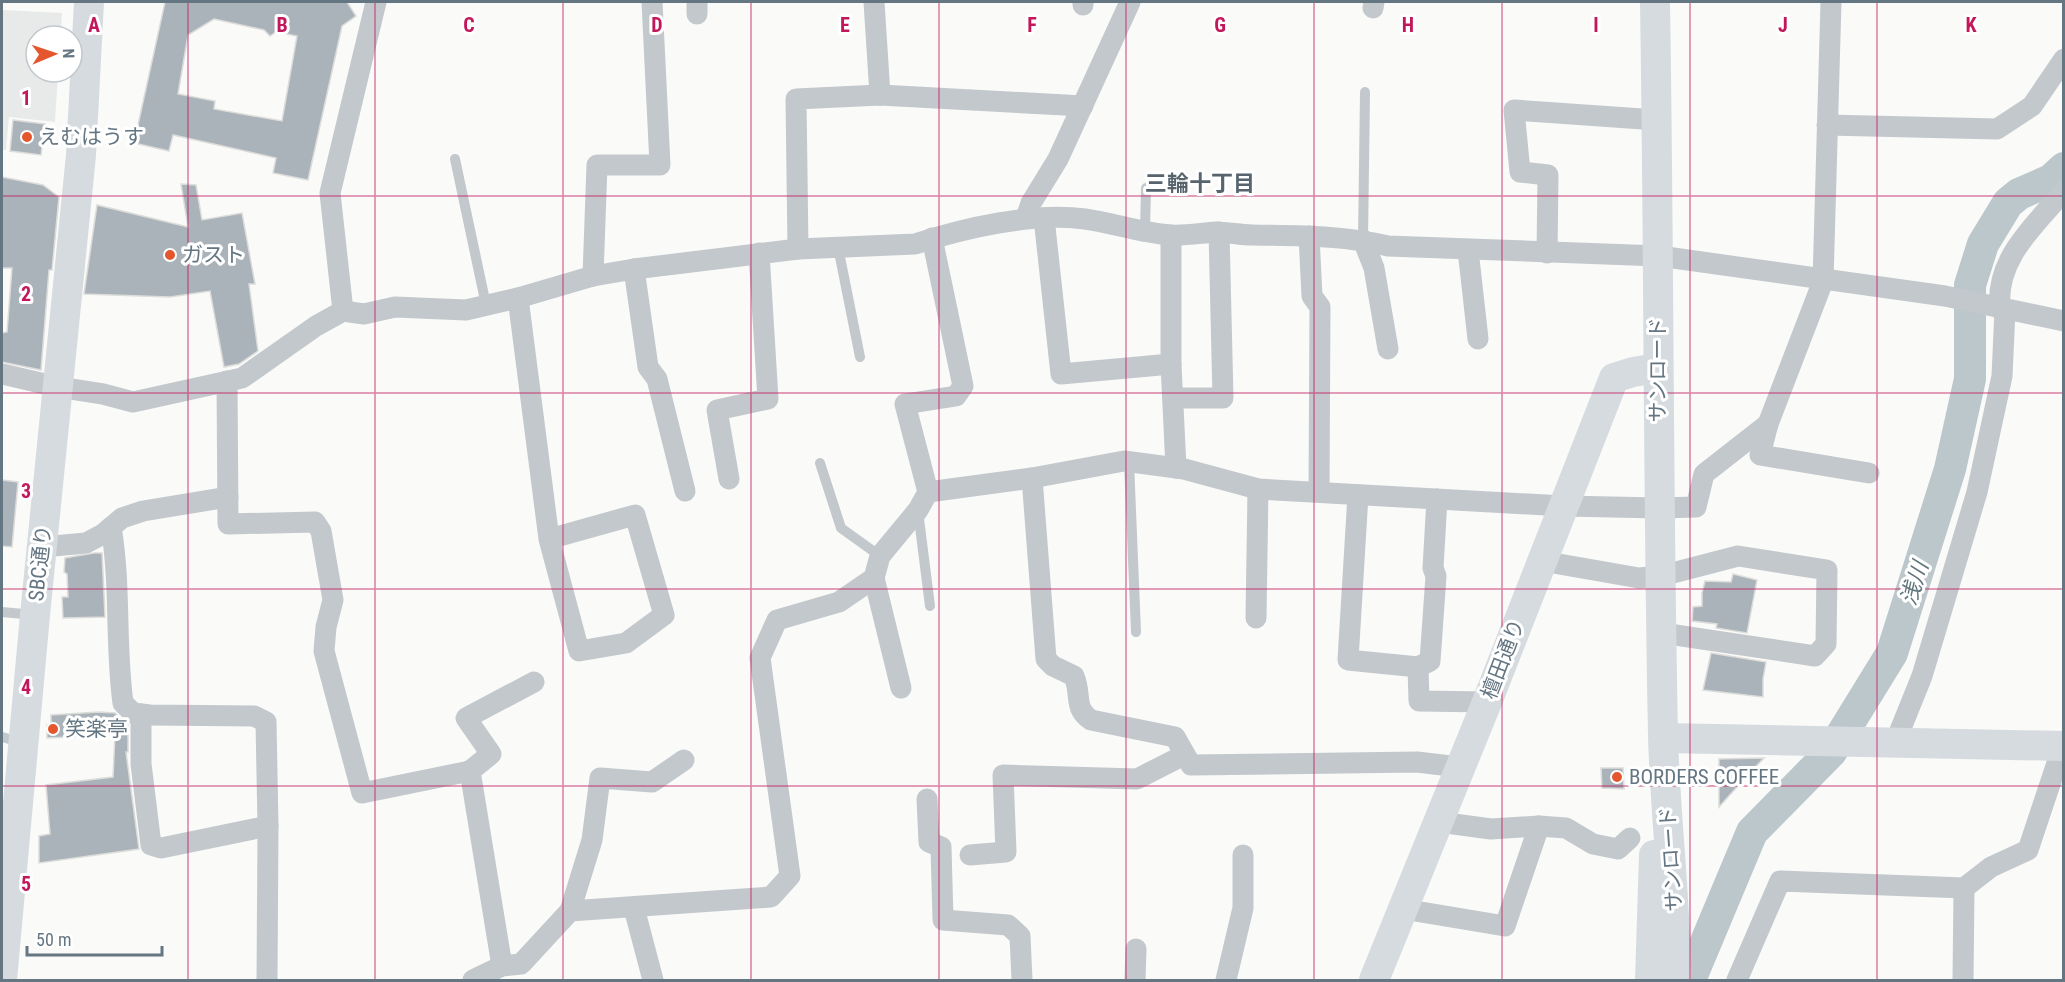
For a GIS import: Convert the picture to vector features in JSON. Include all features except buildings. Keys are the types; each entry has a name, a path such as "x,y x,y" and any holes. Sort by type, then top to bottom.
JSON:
{"street":[{"name":"SBC通り","path":"2,981 13,740 34,615 42,547 81,155 89,2"},
{"path":"344,311 330,193 376,2"},
{"path":"593,276 597,165 660,165 652,2"},
{"path":"874,2 880,95"},
{"path":"1130,2 1058,159 1031,203 1061,374 1171,364"},
{"name":"サンロード","path":"1655,2 1664,738 1676,921 1658,980"},
{"path":"1831,2 1823,280 1768,424 1760,455 1869,473"},
{"path":"1827,125 1997,129 2032,106 2064,59"},
{"path":"798,249 796,99 880,95 1083,106"},
{"path":"1547,253 1548,175 1520,172 1514,110 1657,120"},
{"path":"1889,742 1922,676 1977,492 2002,376 1998,292 2008,265 2023,236 2064,191"},
{"path":"2,374 133,402 242,378 316,326 344,311 364,314 395,307 466,310 518,298 593,276 634,269 798,249 915,244 932,238 1035,218 1083,219 1171,235 1219,232 1239,235 1309,236 1363,240 1388,246 1659,256 1945,296 2064,321"},
{"path":"1173,398 1223,398 1219,232"},
{"path":"1171,235 1171,364 1176,468"},
{"path":"1309,236 1312,296 1320,307 1319,492"},
{"path":"923,501 905,404 956,396 963,386 932,238"},
{"path":"1363,240 1374,268 1388,349"},
{"path":"1468,250 1478,339"},
{"path":"729,479 717,410 768,399 759,253"},
{"path":"634,269 648,367 657,379 686,491"},
{"path":"518,298 549,539 579,651 626,643 664,615 635,516 549,539"},
{"name":"檀田通り","path":"1374,981 1614,378 1658,368"},
{"path":"227,381 228,524 315,522 321,531 333,600 326,627 324,651 362,793 470,771 491,754 466,718 534,682"},
{"path":"901,688 874,578 880,556 923,501 1124,461 1176,468 1258,489 1563,506 1696,507 1704,474 1768,424"},
{"path":"1032,478 1046,659 1053,666 1074,676 1079,687 1079,709 1082,714 1091,720 1175,737 1191,765 1407,762 1459,767"},
{"path":"1256,618 1258,489"},
{"path":"1358,495 1348,660 1418,667 1430,661 1436,576 1433,568 1437,499"},
{"path":"42,547 86,543 122,518 143,511 228,496"},
{"path":"111,527 117,595 119,673 123,703 133,713 194,717 254,716 266,722 267,981"},
{"path":"1542,561 1639,578 1661,576 1738,556 1827,570 1826,644 1815,656 1662,633"},
{"path":"570,911 771,897 790,876 760,658 777,620 838,602 874,578"},
{"path":"1418,667 1419,701 1486,702"},
{"path":"141,714 141,764 151,845 161,848 268,826"},
{"path":"1664,738 2063,744 2028,850 1991,867 1964,888 1780,881 1737,981"},
{"name":"サンロード","path":"1658,980 1656,815 1664,738"},
{"path":"970,855 1006,852 1003,775 1137,779 1184,755"},
{"path":"473,981 502,966 521,964 570,911 592,840 600,778 652,782 684,760"},
{"path":"470,771 502,966"},
{"path":"927,800 929,842 941,847 943,920 1008,925 1020,936 1022,981"},
{"path":"1439,822 1491,829 1539,826 1566,828 1593,844 1618,849 1630,838"},
{"path":"1403,909 1505,926 1539,826"},
{"path":"1226,981 1243,908 1243,855"},
{"path":"1963,981 1964,888"},
{"path":"634,908 653,981"},
{"path":"1135,981 1136,949"}],"lane":[{"path":"1363,240 1365,92"},
{"path":"455,159 486,305"},
{"path":"1144,230 1146,188"},
{"path":"838,247 860,357"},
{"path":"1129,462 1136,632"},
{"path":"820,463 841,528 880,556"},
{"path":"923,501 930,606"},
{"path":"2,612 34,615"}],"shaded area":[{"path":"2,10 62,13 62,24 24,24 24,84 57,84 55,122 9,117 6,150 2,150"}],"waterway":[{"name":"浅川","path":"1690,980 1752,832 1831,752 1892,653 1950,469 1970,379 1970,285 1983,244 2008,203 2019,194 2051,180 2064,168"}],"place":[{"name":"えむはうす","path":"27,137"},
{"name":"ガスト","path":"170,255"},
{"name":"笑楽亭","path":"53,729"},
{"name":"BORDERS COFFEE","path":"1617,777"}],"district":[{"name":"三輪十丁目","path":"1200,183"}]}
